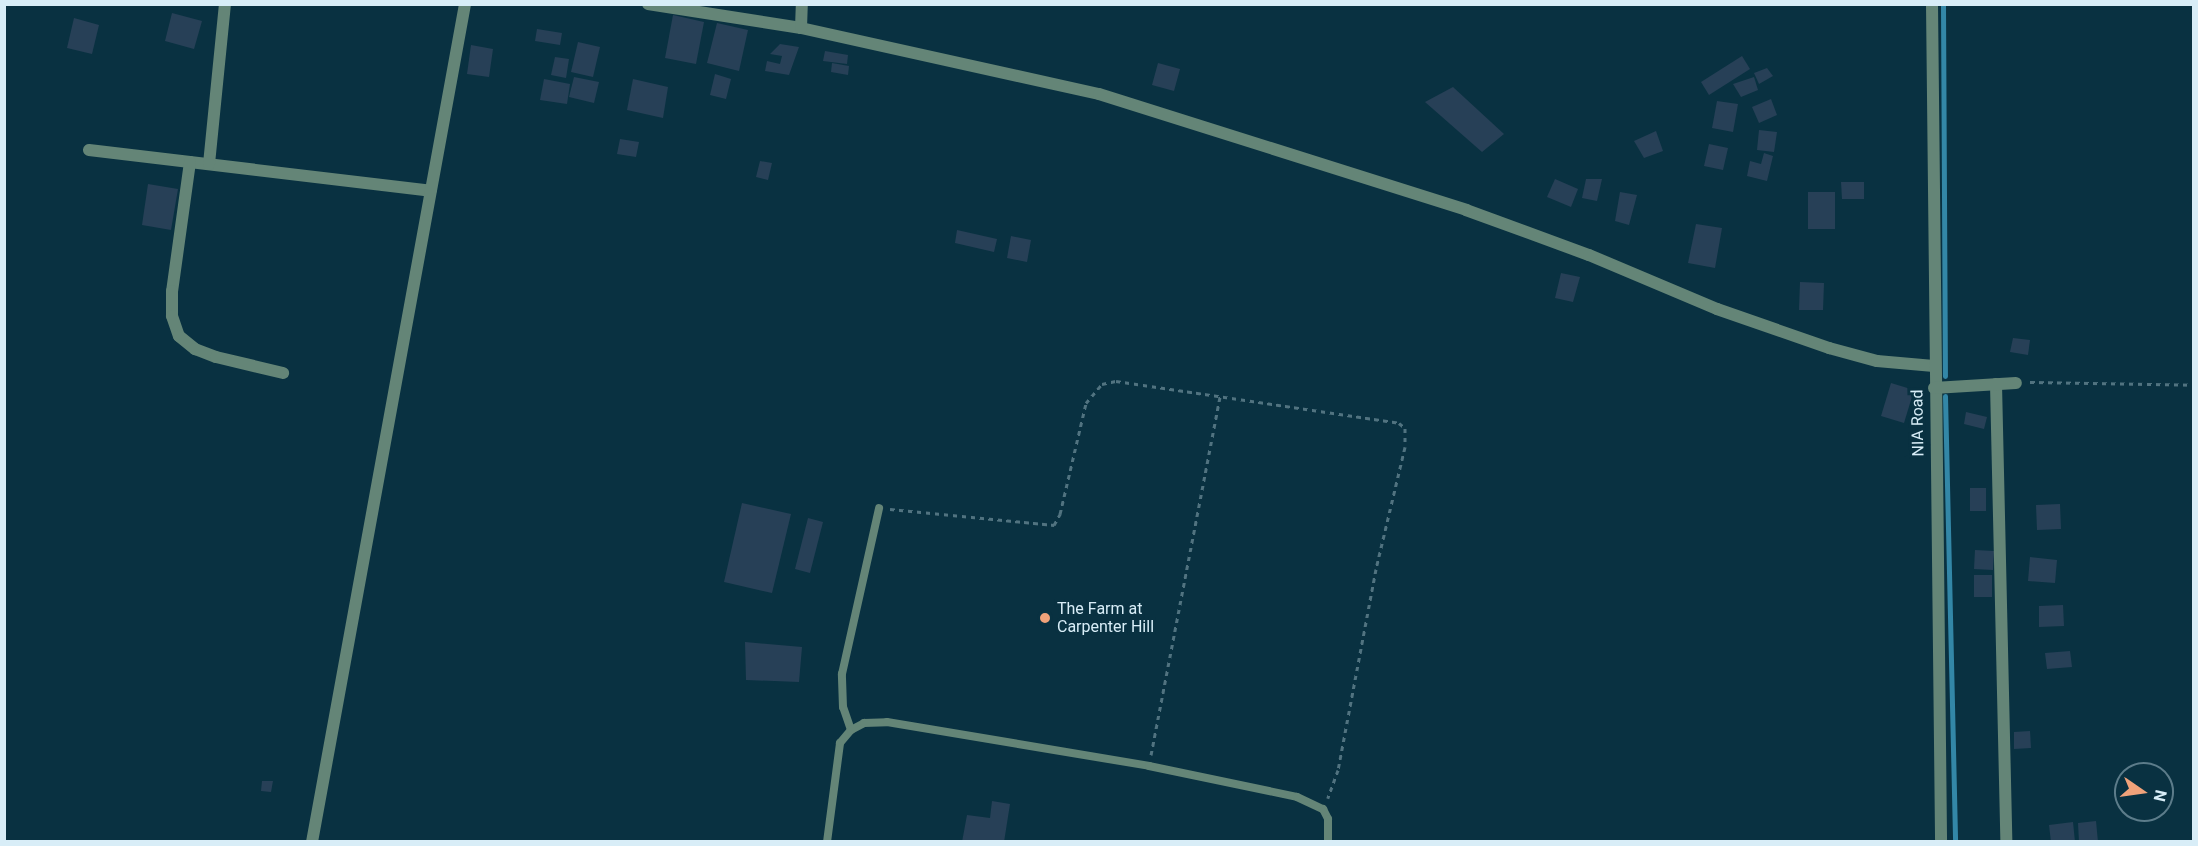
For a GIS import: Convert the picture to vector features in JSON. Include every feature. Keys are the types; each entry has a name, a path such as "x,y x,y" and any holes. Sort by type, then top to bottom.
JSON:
{"street":[{"path":"209,164 225,4"},
{"path":"312,842 465,4"},
{"path":"648,4 801,28 1100,94 1466,210 1618,267 1718,309 1829,348 1887,363 1934,366"},
{"path":"801,28 802,4"},
{"name":"NIA Road","path":"1932,4 1934,388 1941,842"},
{"path":"89,150 431,191"},
{"path":"190,162 172,291 172,316 179,336 195,349 216,357 283,372"},
{"path":"1934,388 2016,383"},
{"path":"1996,384 2006,842"}],"lane":[{"path":"851,730 843,707 842,674 879,508"},
{"path":"827,842 840,743 851,730 864,723 887,722 1149,765 1297,797 1323,808 1328,819 1328,842"}],"path":[{"path":"879,508 945,511 1054,525 1092,391 1116,381 1390,421 1405,428 1405,447 1376,568 1338,770 1323,808"},
{"path":"2016,383 2193,385"},
{"path":"1149,765 1220,396"}],"building":[{"path":"172,13 202,21 194,49 165,41"},
{"path":"673,15 704,22 696,64 665,58"},
{"path":"74,18 99,25 92,54 67,48"},
{"path":"717,23 748,30 739,71 707,63"},
{"path":"537,29 562,33 560,45 535,41"},
{"path":"578,42 600,47 593,77 571,72"},
{"path":"780,44 799,47 789,75 765,71 767,61 780,64 782,56 770,54"},
{"path":"471,45 493,49 489,77 467,74"},
{"path":"825,51 848,55 847,64 823,61"},
{"path":"1742,56 1750,69 1709,95 1701,82"},
{"path":"555,57 569,59 566,78 551,75"},
{"path":"832,63 849,66 848,75 831,72"},
{"path":"1158,63 1180,69 1174,91 1152,85"},
{"path":"1767,68 1773,76 1759,84 1754,73"},
{"path":"715,74 731,79 726,99 710,95"},
{"path":"574,77 599,82 594,103 569,97"},
{"path":"1754,77 1758,90 1741,97 1733,84"},
{"path":"544,79 570,84 567,104 540,100"},
{"path":"633,79 668,87 663,118 627,110"},
{"path":"1453,87 1504,134 1482,152 1425,102"},
{"path":"1771,99 1777,115 1759,123 1752,107"},
{"path":"1717,101 1738,104 1733,132 1712,128"},
{"path":"1759,130 1777,132 1774,152 1757,150"},
{"path":"1656,131 1663,151 1644,158 1634,141"},
{"path":"620,139 639,142 636,157 617,154"},
{"path":"1709,144 1728,148 1723,170 1704,166"},
{"path":"1764,153 1773,156 1767,181 1747,176 1750,161 1761,164"},
{"path":"760,161 772,163 768,180 756,177"},
{"path":"1555,179 1578,189 1571,207 1547,197"},
{"path":"1586,179 1602,179 1597,201 1582,198"},
{"path":"1841,182 1864,182 1864,199 1842,199"},
{"path":"148,184 178,189 171,230 142,225"},
{"path":"1620,192 1637,195 1629,225 1615,221"},
{"path":"1808,192 1835,192 1835,229 1808,229"},
{"path":"1696,224 1722,228 1715,268 1688,263"},
{"path":"957,230 997,239 994,252 955,243"},
{"path":"1011,236 1031,240 1027,262 1007,258"},
{"path":"1561,273 1580,277 1573,302 1555,298"},
{"path":"1800,282 1824,283 1823,310 1799,310"},
{"path":"2013,338 2030,340 2028,355 2010,352"},
{"path":"1891,383 1914,390 1904,423 1881,416"},
{"path":"1966,412 1987,417 1984,429 1964,424"},
{"path":"1970,488 1986,488 1986,511 1970,511"},
{"path":"742,503 791,514 772,593 724,582"},
{"path":"2060,504 2061,529 2037,530 2036,505"},
{"path":"808,518 823,522 810,573 795,569"},
{"path":"1975,550 1994,551 1993,570 1974,569"},
{"path":"2030,557 2057,560 2055,583 2028,581"},
{"path":"1974,575 1992,575 1992,597 1974,597"},
{"path":"2063,605 2064,626 2039,627 2039,606"},
{"path":"745,642 802,647 799,682 746,680"},
{"path":"2070,651 2072,667 2047,669 2045,653"},
{"path":"2030,731 2031,748 2014,749 2014,732"},
{"path":"262,781 273,781 271,792 261,791"},
{"path":"992,801 1010,804 1004,842 962,842 967,815 990,818"},
{"path":"2096,821 2098,842 2079,842 2078,823"},
{"path":"2073,822 2075,842 2051,842 2049,825"}],"waterway":[{"path":"1943,4 1945,376"},
{"path":"1945,396 1955,842"}],"place":[{"name":"The Farm at Carpenter Hill","path":"1045,618"}]}
